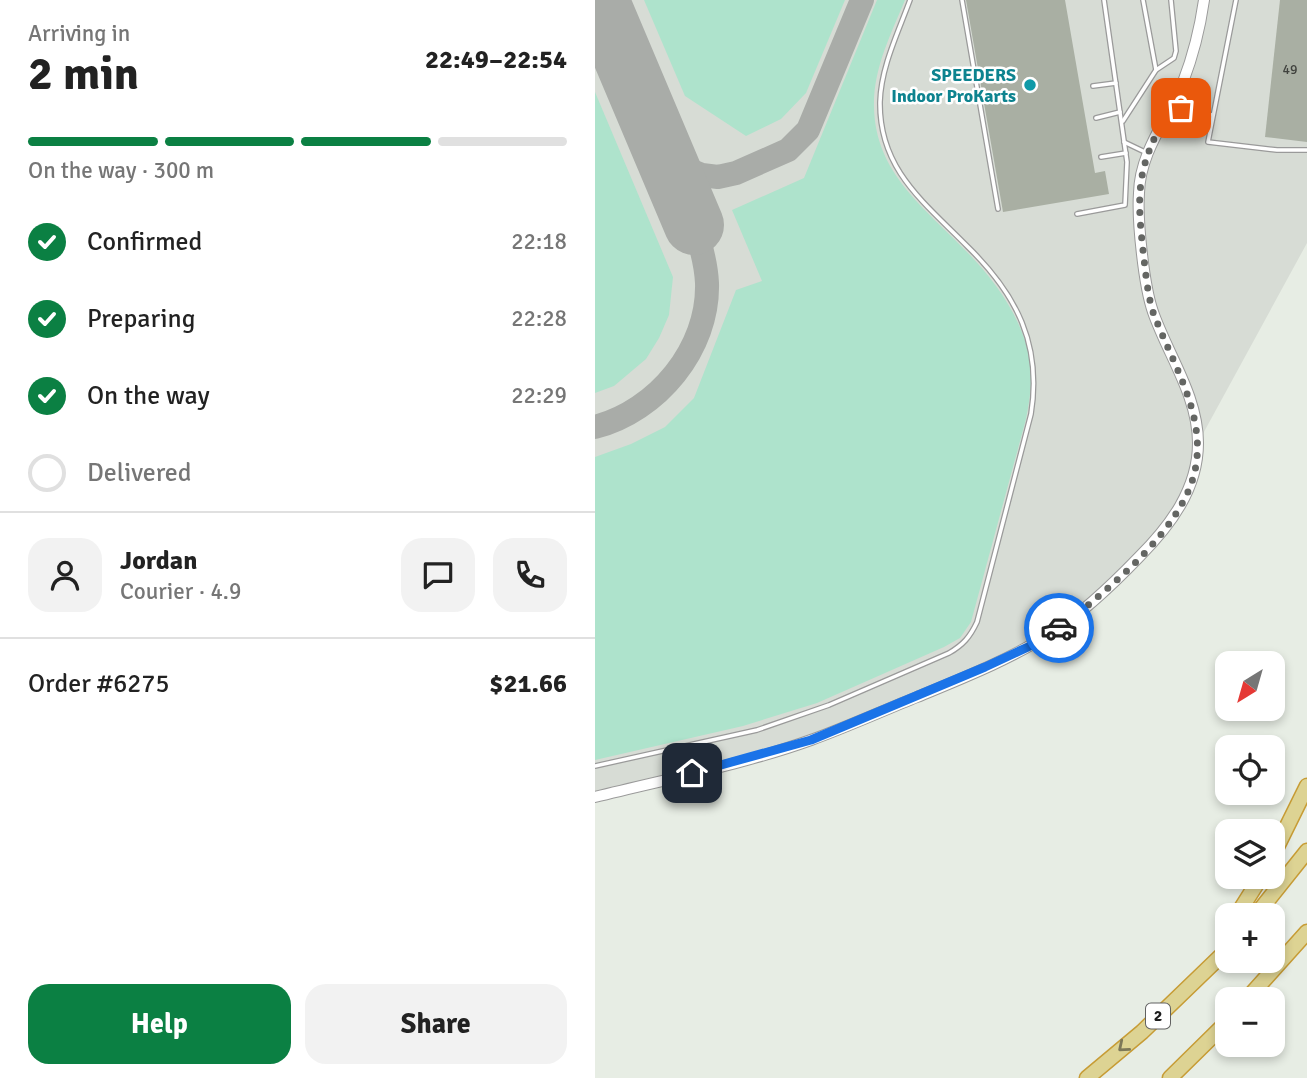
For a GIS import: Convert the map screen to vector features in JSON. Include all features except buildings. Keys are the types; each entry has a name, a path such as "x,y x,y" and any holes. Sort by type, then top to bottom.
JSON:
{"highway":[{"path":"1285,831 1307,786"},
{"path":"1266,903 1307,851"},
{"path":"1258,987 1307,932"},
{"name":"2","path":"1087,1078 1142,1032 1215,961"},
{"path":"1170,1078 1215,1034"}],"street":[{"path":"595,797 756,757 811,740 975,672 1028,647 1056,631 1120,576 1172,520 1188,494 1196,467 1199,441 1194,411 1186,388 1152,309 1139,190 1147,153 1171,106 1193,51 1204,0"}],"lane":[{"path":"595,766 757,730 829,705 962,646 977,622 1031,414 1035,367 1023,324 1000,284 971,249 915,194 899,174 888,153 881,131 882,79 910,0"},
{"path":"962,0 998,209"},
{"path":"1104,0 1126,153 1125,205"},
{"path":"1143,0 1156,70"},
{"path":"1122,123 1156,70 1174,58 1176,51 1171,0"},
{"path":"1236,0 1208,142 1277,150 1307,150"},
{"path":"1093,86 1116,83"},
{"path":"1171,106 1212,115"},
{"path":"1097,118 1120,112"},
{"path":"1124,142 1147,153"},
{"path":"1101,157 1126,153"},
{"path":"1077,214 1139,202"}],"shaded area":[{"path":"595,0 1307,0 1307,243 1199,441 1196,467 1172,520 1120,576 1056,631 891,707 713,768 595,801"}],"green space":[{"path":"644,0 845,0 806,93 781,119 746,136 685,96"},
{"path":"877,0 905,0 876,79 874,107 883,151 905,188 989,276 1017,321 1029,354 1031,383 1026,419 971,622 960,638 944,647 817,703 743,726 595,760 595,457 631,444 665,427 694,398 736,290 762,281 732,210 804,178"},
{"path":"595,92 673,277 669,315 646,359 614,386 595,393"}],"taxiway":[{"path":"656,136 685,168 702,175 718,177 736,173 788,150 808,130 862,0"},
{"path":"595,427 618,419 639,407 675,374 689,353 699,331 707,283 703,254 694,225"}],"runway":[{"path":"599,0 694,225"}],"way so far":[{"path":"1059,628 1120,576 1172,520 1188,494 1196,467 1199,441 1194,411 1152,309 1139,217 1139,190 1147,153 1171,106 1181,108"}],"place":[{"name":"SPEEDERS Indoor ProKarts","path":"1030,85"}],"route":[{"path":"692,773 811,740 985,667 1028,647 1059,628"}]}
